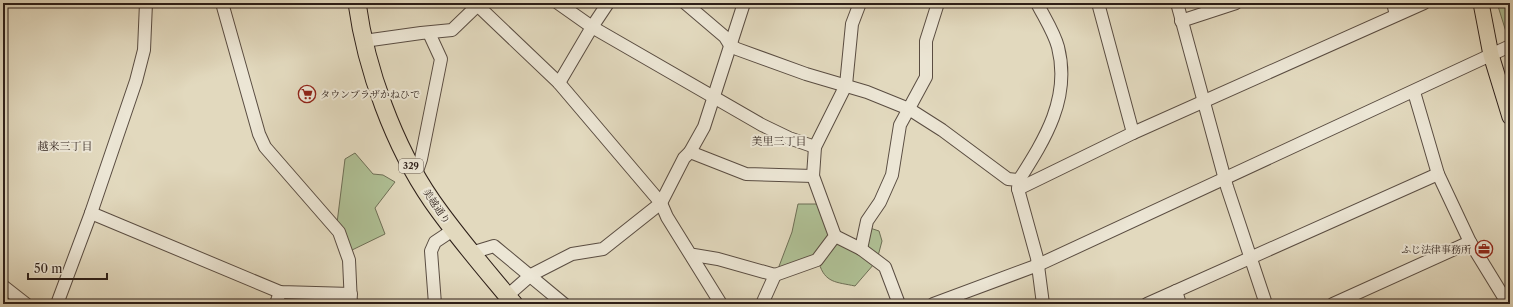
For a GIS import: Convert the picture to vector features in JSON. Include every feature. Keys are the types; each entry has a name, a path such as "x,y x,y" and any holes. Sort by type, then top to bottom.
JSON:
{"highway":[{"name":"美越通り","path":"357,3 364,41 380,94 404,152 431,200 471,253 510,300"}],"main road":[{"path":"1481,3 1491,55 1510,117"}],"street":[{"path":"57,304 91,213 136,81 144,50 146,3"},
{"path":"91,213 280,292 351,299 349,260 340,232 265,147 259,134 222,3"},
{"path":"558,3 592,27 762,125 789,138 815,147"},
{"path":"560,83 592,27 608,3"},
{"path":"685,3 725,37 730,45 806,74 868,92 909,109 942,130 1008,179 1019,185"},
{"path":"510,300 531,275 572,254 603,249 661,203 684,158 690,152 704,127 744,3"},
{"path":"860,3 852,24 846,85 815,147 813,176 835,236 861,249 886,266 899,304"},
{"path":"861,249 867,221 880,202 892,175 900,124 926,77 926,41 938,3"},
{"path":"1037,3 1058,46 1062,73 1061,92 1040,146 1019,185 1038,265 1043,304"},
{"path":"1098,3 1133,134"},
{"path":"1177,3 1225,179 1266,304"},
{"path":"1181,21 1236,3"},
{"path":"1393,3 1396,15"},
{"path":"1019,185 1424,3"},
{"path":"364,41 452,30 477,4 560,83 661,203 667,217 721,304"},
{"path":"416,174 421,158 441,60 430,33"},
{"path":"933,304 1038,265 1414,92 1510,46"},
{"path":"1414,92 1438,174 1470,242 1508,304"},
{"path":"690,152 746,174 813,176"},
{"path":"1147,304 1438,174"},
{"path":"435,304 431,251 435,242 453,230"},
{"path":"693,258 694,255 718,259 775,275 817,260 835,236"},
{"path":"1333,304 1470,242"},
{"path":"471,253 494,246 531,275 564,304"},
{"path":"762,304 775,275"},
{"path":"3,286 26,304"},
{"path":"1176,291 1180,304"},
{"path":"276,304 280,292"}],"green space":[{"path":"1497,3 1510,3 1510,34 1507,35"},
{"path":"355,153 373,174 383,175 395,182 375,208 385,234 350,251 337,223 345,159"},
{"path":"798,204 827,204 832,235 815,258 778,269 792,232"},
{"path":"870,228 879,231 882,241 878,256 865,247"},
{"path":"835,242 858,252 874,264 855,286 842,284 832,280 828,278 821,270 819,263"}],"place":[{"name":"タウンプラザかねひで","path":"307,94"},
{"name":"ふじ法律事務所","path":"1484,249"}],"district":[{"name":"美里三丁目","path":"779,141"},
{"name":"越来三丁目","path":"65,146"}]}
